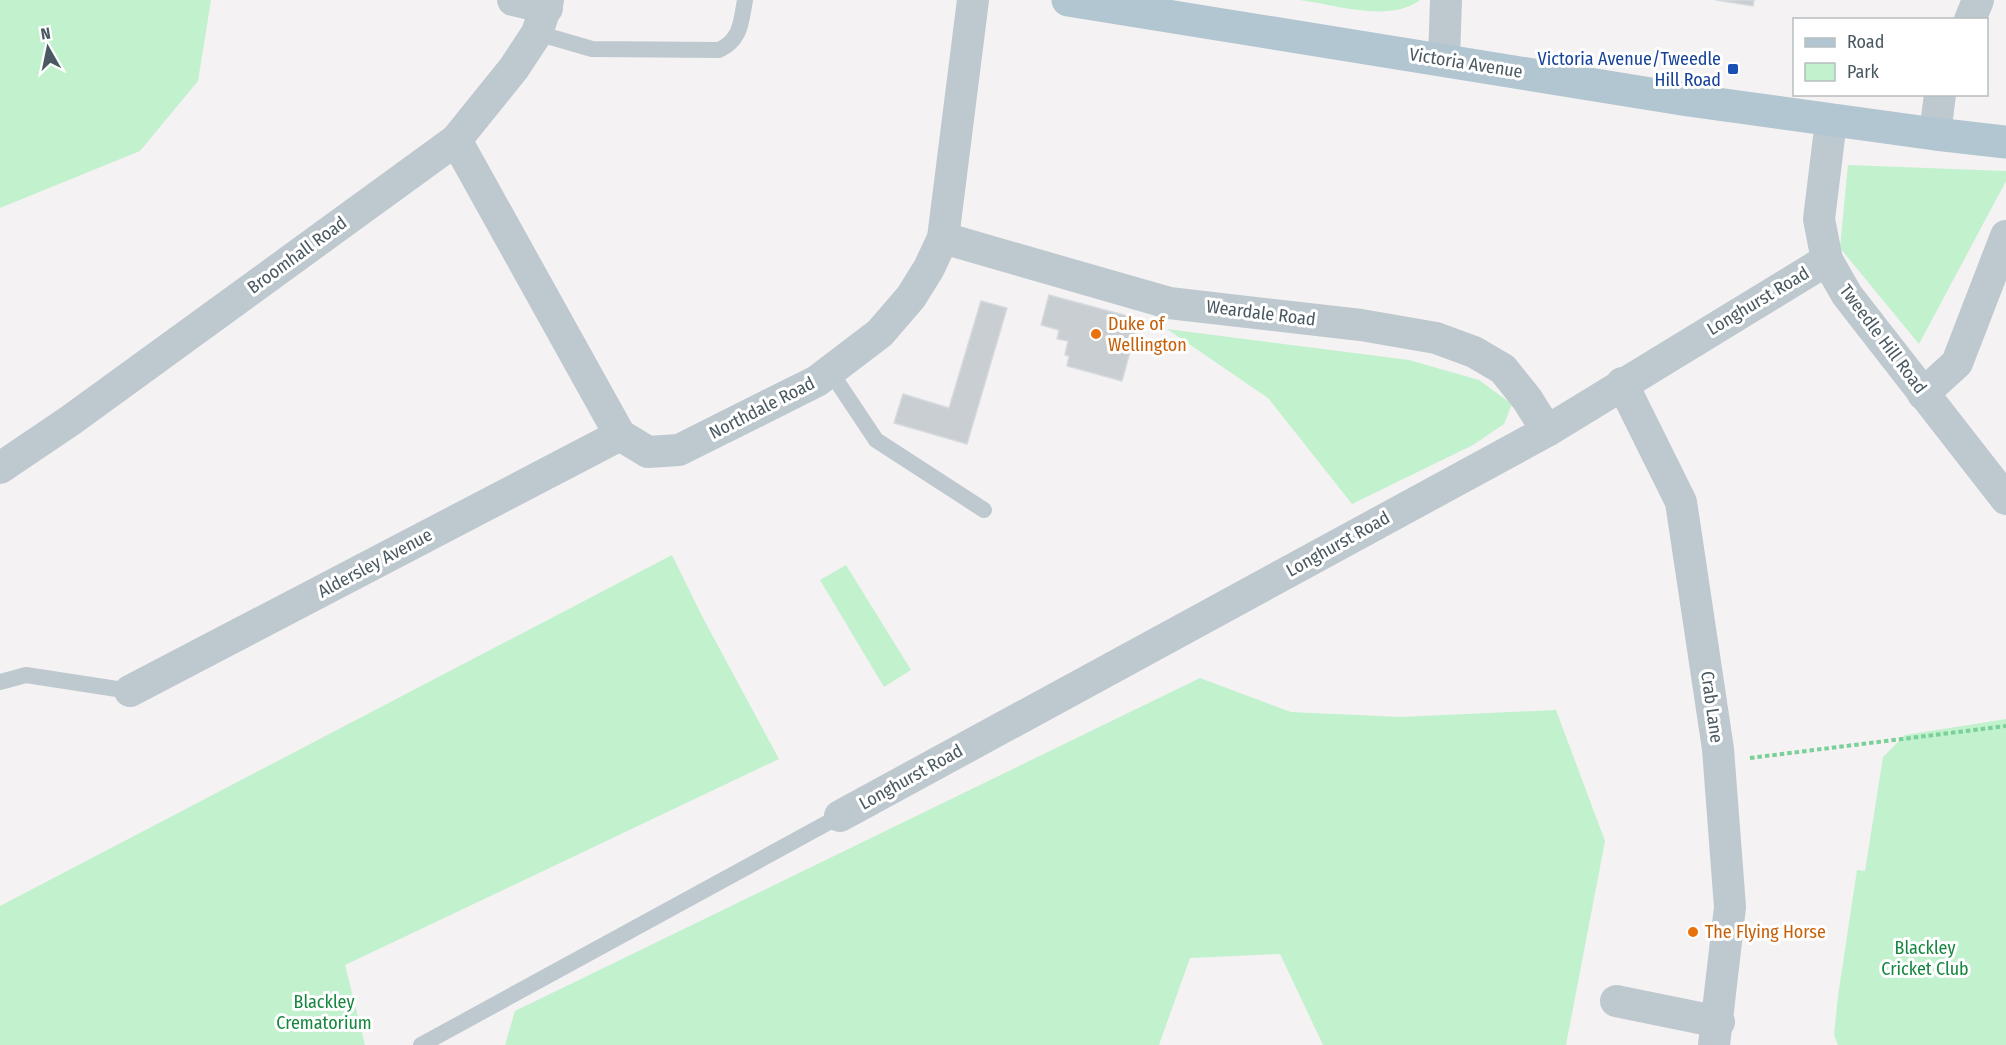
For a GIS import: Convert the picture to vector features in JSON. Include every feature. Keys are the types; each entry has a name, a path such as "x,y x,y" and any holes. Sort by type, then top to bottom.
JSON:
{"main road":[{"name":"Victoria Avenue","path":"1068,0 1831,121 2006,142"}],"street":[{"path":"513,0 544,14"},
{"name":"Northdale Road","path":"456,140 621,435 648,452 679,450 817,381 880,333 911,297 929,268 943,238 973,0"},
{"path":"1444,59 1446,0"},
{"path":"1971,18 1978,0"},
{"name":"Broomhall Road","path":"0,468 71,420 456,140 514,68 544,14"},
{"path":"1935,135 1941,96"},
{"name":"Tweedle Hill Road","path":"1831,121 1819,219 1827,260 1846,295 1923,394 1996,464 2006,499"},
{"path":"1923,394 1957,363 2006,236"},
{"name":"Weardale Road","path":"943,238 1169,303 1361,325 1436,338 1474,352 1503,369 1527,399 1547,431"},
{"name":"Longhurst Road","path":"840,816 1547,431 1622,383 1827,260"},
{"name":"Crab Lane","path":"1622,383 1681,502 1719,762 1730,907 1717,1033"},
{"name":"Aldersley Avenue","path":"130,691 621,435"},
{"path":"1616,1000 1717,1033"}],"lane":[{"path":"544,14 592,49 719,50 731,45 740,29 745,0"},
{"path":"830,371 876,440 984,510"},
{"path":"0,682 26,675 130,691"},
{"path":"421,1045 840,816"}],"path":[{"path":"1719,762 2006,726"}],"green space":[{"path":"0,0 211,0 198,81 140,151 0,208"},
{"path":"1300,0 1420,0 1407,7 1378,11"},
{"path":"1848,165 2006,171 2006,181 1919,344 1840,248"},
{"path":"1167,329 1409,360 1479,380 1512,404 1504,424 1473,445 1352,504 1268,398"},
{"name":"Blackley Crematorium","path":"672,555 703,618 779,759 345,965 365,1045 0,1045 0,906"},
{"path":"846,565 911,670 884,687 820,580"},
{"path":"1200,678 1291,712 1401,717 1556,710 1605,841 1566,1045 1323,1045 1280,954 1190,958 1159,1045 505,1045 515,1011"},
{"name":"Blackley Cricket Club","path":"2006,719 2006,1045 1838,1045 1834,1035 1838,996 1857,870 1865,871 1883,757 1905,735"}],"building":[{"path":"1716,0 1754,0 1753,6"},
{"name":"Duke of Wellington","path":"1049,295 1139,319 1122,381 1067,366 1069,356 1065,355 1068,341 1057,339 1059,330 1041,325"},
{"path":"981,301 1007,308 967,444 894,423 903,394 949,408"}],"place":[{"name":"Victoria Avenue/Tweedle Hill Road","path":"1733,69"},
{"name":"Duke of Wellington","path":"1096,334"},
{"name":"The Flying Horse","path":"1693,932"}]}
